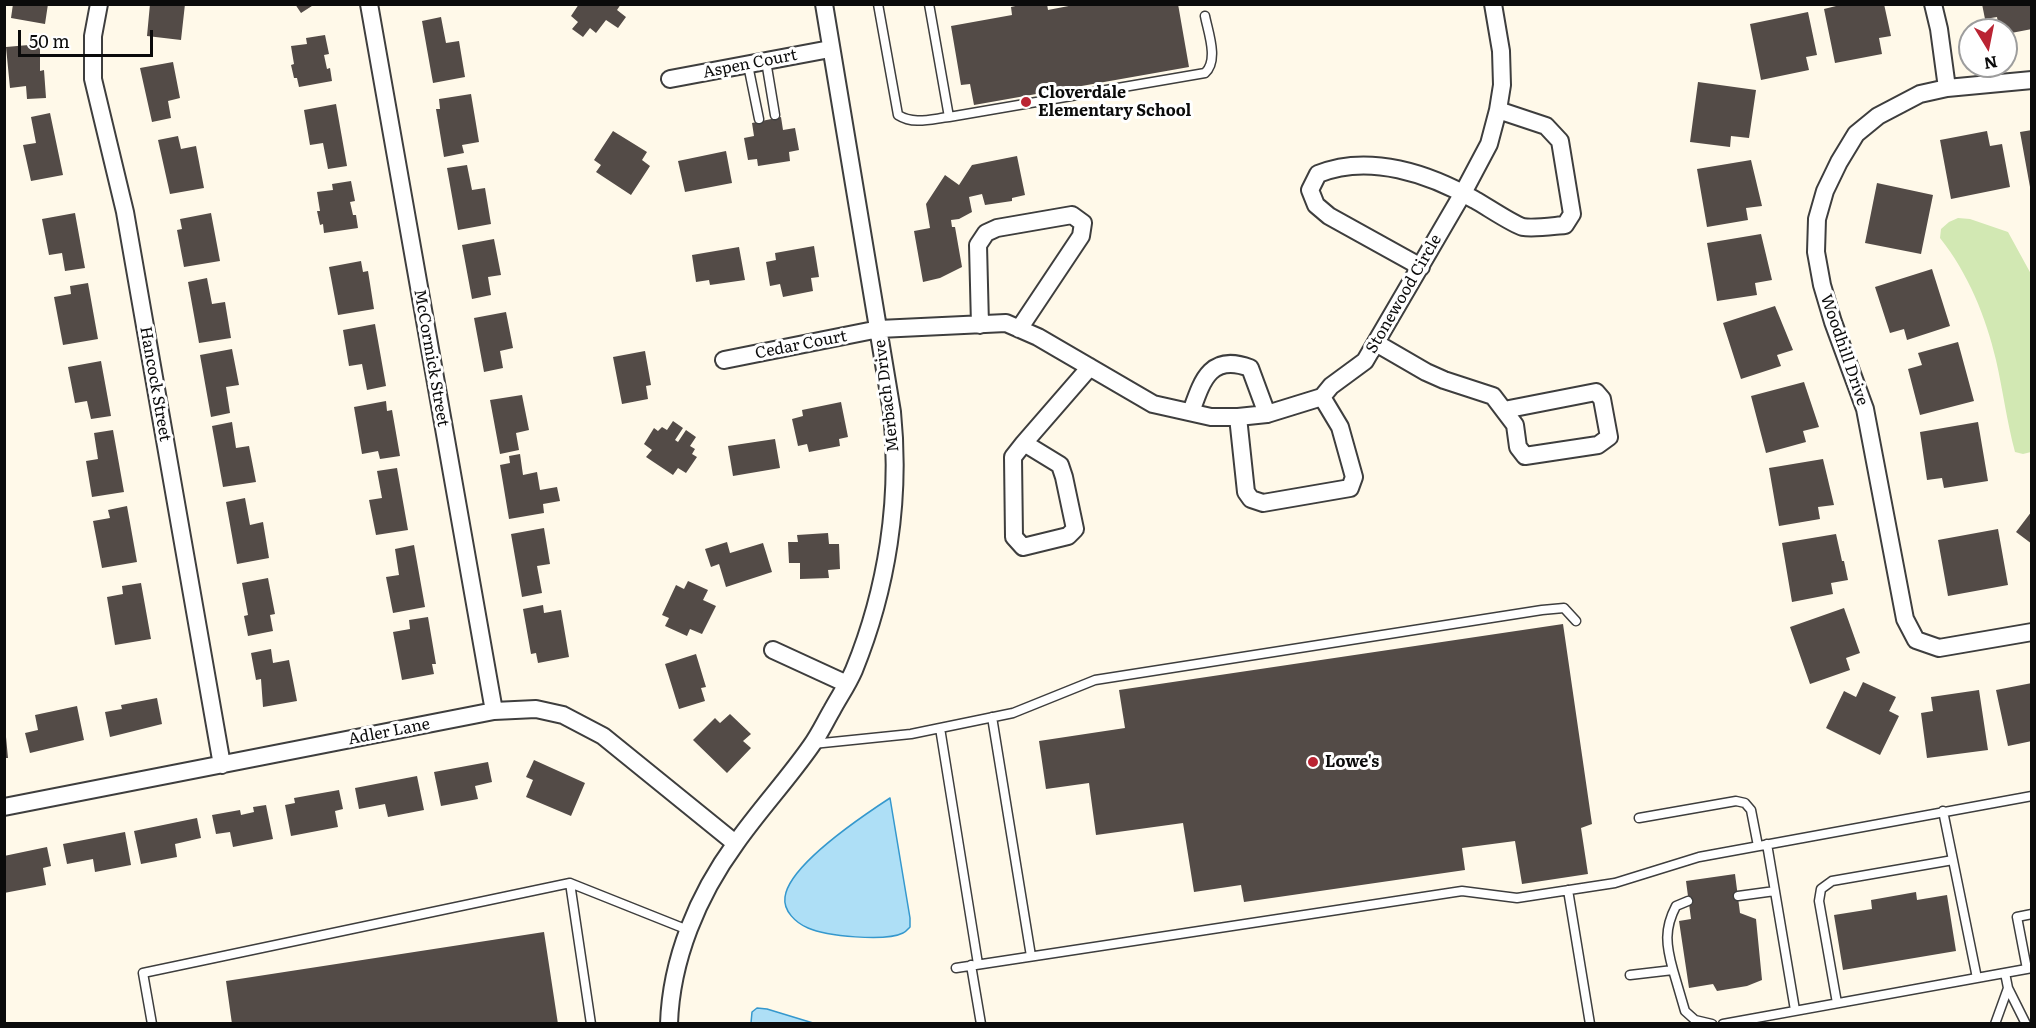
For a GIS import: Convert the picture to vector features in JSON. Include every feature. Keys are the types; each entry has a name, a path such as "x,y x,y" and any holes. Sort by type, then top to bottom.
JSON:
{"street":[{"name":"Hancock Street","path":"99,4 93,36 93,79 125,212 222,765"},
{"name":"McCormick Street","path":"369,4 494,711"},
{"name":"Merbach Drive","path":"669,1023 676,968 688,930 704,894 735,843 813,744 847,684 860,653 881,588 891,536 895,495 894,431 824,4"},
{"name":"Stonewood Circle","path":"879,329 1006,323 1038,337 1154,404 1211,417 1268,414 1322,397 1331,386 1365,361 1464,193 1489,144 1502,85 1501,51 1493,4"},
{"path":"1933,4 1939,29 1947,88"},
{"name":"Aspen Court","path":"670,79 830,49"},
{"name":"Woodhill Drive","path":"2031,80 1947,88 1920,94 1878,116 1856,134 1825,191 1817,219 1816,252 1822,285 1833,322 1866,409 1905,619 1916,639 1939,648 2031,632"},
{"path":"1421,267 1329,216 1316,205 1310,190 1318,174 1334,168 1360,166 1403,170 1438,181 1464,193 1523,227 1564,225 1572,214 1560,141 1546,126 1498,110"},
{"path":"980,326 978,245 986,233 998,228 1072,215 1083,223 1081,236 1019,329"},
{"name":"Cedar Court","path":"724,360 879,329"},
{"path":"1376,343 1426,372 1493,396 1515,425 1518,447 1525,456 1598,445 1609,437 1602,399 1596,392 1504,410"},
{"path":"1191,412 1208,372 1222,365 1237,363 1250,368 1268,414"},
{"path":"1024,443 1060,465 1075,529 1068,536 1023,547 1014,537 1013,457 1024,443 1090,367"},
{"path":"1238,417 1246,492 1251,499 1263,503 1350,488 1354,477 1340,427 1322,397"},
{"path":"773,650 847,684"},
{"name":"Adler Lane","path":"4,807 494,711 536,709 564,715 603,736 735,843"}],"lane":[{"path":"878,4 898,115 921,121 1205,73 1212,64 1205,16"},
{"path":"929,4 949,117"},
{"path":"766,61 776,115"},
{"path":"748,64 759,119"},
{"path":"813,744 910,734 1013,713 1095,680 1542,610 1564,608 1576,621"},
{"path":"992,717 1030,956"},
{"path":"940,728 975,965 981,1023"},
{"path":"956,968 1462,891 1516,898 1615,883 1699,857 2031,796"},
{"path":"1639,818 1736,801 1745,803 1751,810 1758,846"},
{"path":"1943,811 1977,978"},
{"path":"1767,844 1795,1011"},
{"path":"1837,1003 1819,901 1821,889 1832,881 1953,860"},
{"path":"152,1023 143,973 570,883 688,930"},
{"path":"570,883 591,1023"},
{"path":"1568,890 1590,1023"},
{"path":"1738,896 1775,891"},
{"path":"1688,901 1676,906 1669,922 1666,946 1685,1011 1695,1020 1712,1023"},
{"path":"1723,1023 2029,969 2017,917 2031,914"},
{"path":"1630,975 1673,970"},
{"path":"2005,973 2008,988 2026,1023"},
{"path":"1995,1023 2008,988"}],"green space":[{"path":"1958,218 1970,219 2008,232 2031,274 2031,452 2023,454 2015,452 1987,328 1975,296 1959,266 1940,238 1941,229"}],"water":[{"path":"890,798 910,927 904,933 894,936 856,937 817,931 799,923 788,912 785,897 799,870 829,842"},
{"path":"757,1008 813,1023 751,1023 752,1012"}],"building":[{"path":"13,4 48,4 45,24 11,18"},
{"path":"150,4 185,4 181,40 147,36"},
{"path":"295,4 315,4 301,13"},
{"path":"579,4 621,4 617,10 626,17 618,28 606,20 596,33 590,28 583,37 572,29 578,22 571,16"},
{"name":"Cloverdale Elementary School","path":"1024,4 1047,4 1048,10 1079,4 1178,4 1189,67 974,105 970,84 961,85 951,26 1012,15 1011,7"},
{"path":"1844,4 1884,4 1891,36 1879,38 1882,54 1835,63 1824,9"},
{"path":"1982,4 2032,4 2032,29 2018,32 2018,18 1985,18"},
{"path":"1808,12 1817,55 1806,57 1809,70 1761,80 1750,24"},
{"path":"441,17 446,43 459,41 465,77 433,83 422,21"},
{"path":"325,35 329,54 324,55 327,69 330,68 332,81 299,87 291,65 294,64 291,46 307,44 306,38"},
{"path":"40,44 40,71 44,70 46,98 27,99 26,86 10,88 6,47"},
{"path":"173,62 180,98 168,101 171,118 152,122 140,68"},
{"path":"1698,82 1756,90 1749,138 1731,136 1730,147 1690,142"},
{"path":"471,94 479,142 462,145 464,153 444,157 436,109 440,109 439,99"},
{"path":"336,104 347,166 328,169 323,143 310,145 304,110"},
{"path":"50,113 63,175 31,181 23,145 36,143 31,117"},
{"path":"781,117 783,130 795,128 799,150 789,152 790,161 758,166 757,159 748,160 744,138 754,136 752,123"},
{"path":"2032,130 2032,187 2030,187 2020,132"},
{"path":"613,131 647,152 642,160 650,166 631,195 596,172 601,165 594,160"},
{"path":"1987,131 1990,146 2002,144 2010,187 1951,199 1940,140"},
{"path":"178,136 181,149 196,146 204,188 170,194 158,140"},
{"path":"726,151 732,183 685,192 678,161"},
{"path":"1017,156 1025,195 1012,198 1012,201 985,205 982,194 969,197 972,212 959,219 951,220 952,227 955,227 962,267 940,278 923,282 914,231 930,228 926,204 945,175 959,185 972,165"},
{"path":"1751,160 1762,206 1746,208 1748,220 1707,227 1697,169"},
{"path":"467,165 472,190 485,188 491,224 458,230 447,168"},
{"path":"351,181 355,201 350,202 353,215 356,215 358,228 324,233 317,211 320,211 317,192 333,190 332,184"},
{"path":"1877,183 1933,195 1921,254 1865,243"},
{"path":"75,213 85,268 65,271 62,253 49,255 42,219"},
{"path":"211,213 220,261 184,267 177,230 182,229 180,219"},
{"path":"1761,234 1772,280 1755,283 1757,295 1717,301 1707,243"},
{"path":"494,239 501,275 488,277 491,295 472,299 462,245"},
{"path":"814,246 819,277 811,278 813,291 783,297 780,284 770,286 766,262 776,260 775,253"},
{"path":"739,247 745,280 710,285 709,280 696,282 692,255"},
{"path":"361,261 363,272 368,271 374,309 338,315 329,267"},
{"path":"1932,269 1950,326 1907,340 1904,329 1890,333 1875,287"},
{"path":"207,278 212,304 225,302 231,338 199,343 188,282"},
{"path":"88,283 98,339 63,345 54,297 71,294 70,286"},
{"path":"1775,306 1793,350 1777,355 1781,366 1741,379 1723,323"},
{"path":"506,312 513,348 500,351 503,368 484,372 474,318"},
{"path":"375,324 386,386 367,390 362,364 349,366 343,330"},
{"path":"1958,342 1974,401 1920,415 1908,369 1922,365 1918,353"},
{"path":"232,349 239,385 226,387 230,413 211,417 200,355"},
{"path":"645,351 651,385 646,386 648,399 622,404 613,357"},
{"path":"101,361 111,416 91,419 87,401 75,403 68,367"},
{"path":"1804,382 1819,427 1803,431 1806,442 1766,453 1751,396"},
{"path":"522,395 529,430 516,433 519,450 500,454 490,400"},
{"path":"386,401 387,411 392,410 400,456 380,459 378,451 362,454 354,407"},
{"path":"841,402 848,437 839,439 840,446 809,452 807,444 798,446 792,419 803,416 802,410"},
{"path":"673,421 683,428 675,440 678,442 686,430 696,437 690,446 695,449 692,454 697,457 686,473 678,468 673,475 646,457 652,450 644,444 654,428 658,431 662,427 667,430"},
{"path":"232,422 236,448 249,446 256,482 223,487 212,426"},
{"path":"1978,422 1988,481 1944,488 1942,478 1927,480 1920,432"},
{"path":"113,430 124,492 92,497 86,461 98,459 94,433"},
{"path":"775,439 780,468 733,476 728,446"},
{"path":"520,454 523,475 537,472 540,490 557,487 560,501 543,504 544,513 509,519 500,465 510,463 509,456"},
{"path":"1823,459 1834,505 1818,507 1820,519 1779,526 1769,468"},
{"path":"397,468 408,530 376,535 369,500 382,498 377,471"},
{"path":"245,498 250,525 263,522 269,558 237,564 226,502"},
{"path":"127,506 137,562 102,568 93,521 110,518 108,510"},
{"path":"2032,511 2032,544 2016,532"},
{"path":"544,528 550,564 537,566 542,593 522,597 511,534"},
{"path":"1998,529 2008,585 1948,596 1938,540"},
{"path":"828,533 829,544 839,544 840,569 828,570 829,578 800,579 800,563 789,563 788,542 798,542 797,535"},
{"path":"1836,534 1848,580 1831,583 1833,594 1792,602 1782,543"},
{"path":"727,542 730,553 763,543 772,572 726,587 719,564 711,567 705,549"},
{"path":"414,545 425,607 393,613 386,577 399,575 395,549"},
{"path":"268,578 275,614 270,615 273,631 248,636 244,616 248,615 242,583"},
{"path":"688,581 708,590 703,600 716,606 702,634 690,629 687,636 665,626 669,618 662,615 676,585 684,589"},
{"path":"141,583 151,639 115,645 107,597 123,594 122,586"},
{"path":"543,605 544,613 561,610 569,657 538,663 536,653 531,654 523,609"},
{"path":"1844,608 1860,653 1846,658 1850,670 1810,684 1790,627"},
{"path":"428,617 436,664 432,664 434,674 402,680 393,632 410,629 409,620"},
{"name":"Lowe's","path":"1563,624 1592,824 1581,828 1588,874 1522,884 1515,841 1462,848 1465,870 1244,902 1241,885 1194,892 1183,823 1096,835 1089,783 1046,789 1039,741 1125,728 1119,690"},
{"path":"271,649 273,663 289,660 297,701 263,707 261,679 256,680 251,653"},
{"path":"696,654 706,687 701,688 705,701 679,709 665,664"},
{"path":"1863,682 1896,697 1889,711 1899,716 1880,755 1826,728 1844,691 1856,697"},
{"path":"2032,683 2032,741 2008,746 1996,690"},
{"path":"1979,690 1988,750 1927,758 1921,713 1933,711 1931,697"},
{"path":"157,698 162,724 110,737 105,712 122,709 121,705"},
{"path":"77,706 84,740 30,753 25,733 38,730 35,715"},
{"path":"730,714 751,734 743,741 751,748 727,773 693,740 715,718 720,723"},
{"path":"4,737 6,737 8,758 4,758"},
{"path":"534,760 585,783 571,816 526,797 533,780 526,777"},
{"path":"488,762 492,782 475,786 478,799 441,806 434,772"},
{"path":"417,776 424,810 388,817 385,804 359,809 355,788"},
{"path":"339,790 343,809 335,811 338,827 291,836 285,805 295,803 294,798"},
{"path":"266,805 273,839 233,847 230,832 216,834 212,815 240,810 241,815 254,812 253,807"},
{"path":"197,818 201,838 175,844 177,857 141,864 134,831"},
{"path":"125,832 131,865 95,872 93,859 67,864 63,844"},
{"path":"47,847 51,866 43,868 46,885 4,893 4,856"},
{"path":"1735,874 1740,913 1756,919 1762,980 1747,986 1717,991 1713,984 1689,988 1679,921 1691,919 1686,881"},
{"path":"1916,892 1917,900 1947,895 1956,951 1843,970 1834,915 1872,909 1871,900"},
{"path":"544,932 558,1024 232,1024 226,981"}],"place":[{"name":"Cloverdale Elementary School","path":"1026,102"},
{"name":"Lowe's","path":"1313,762"}]}
